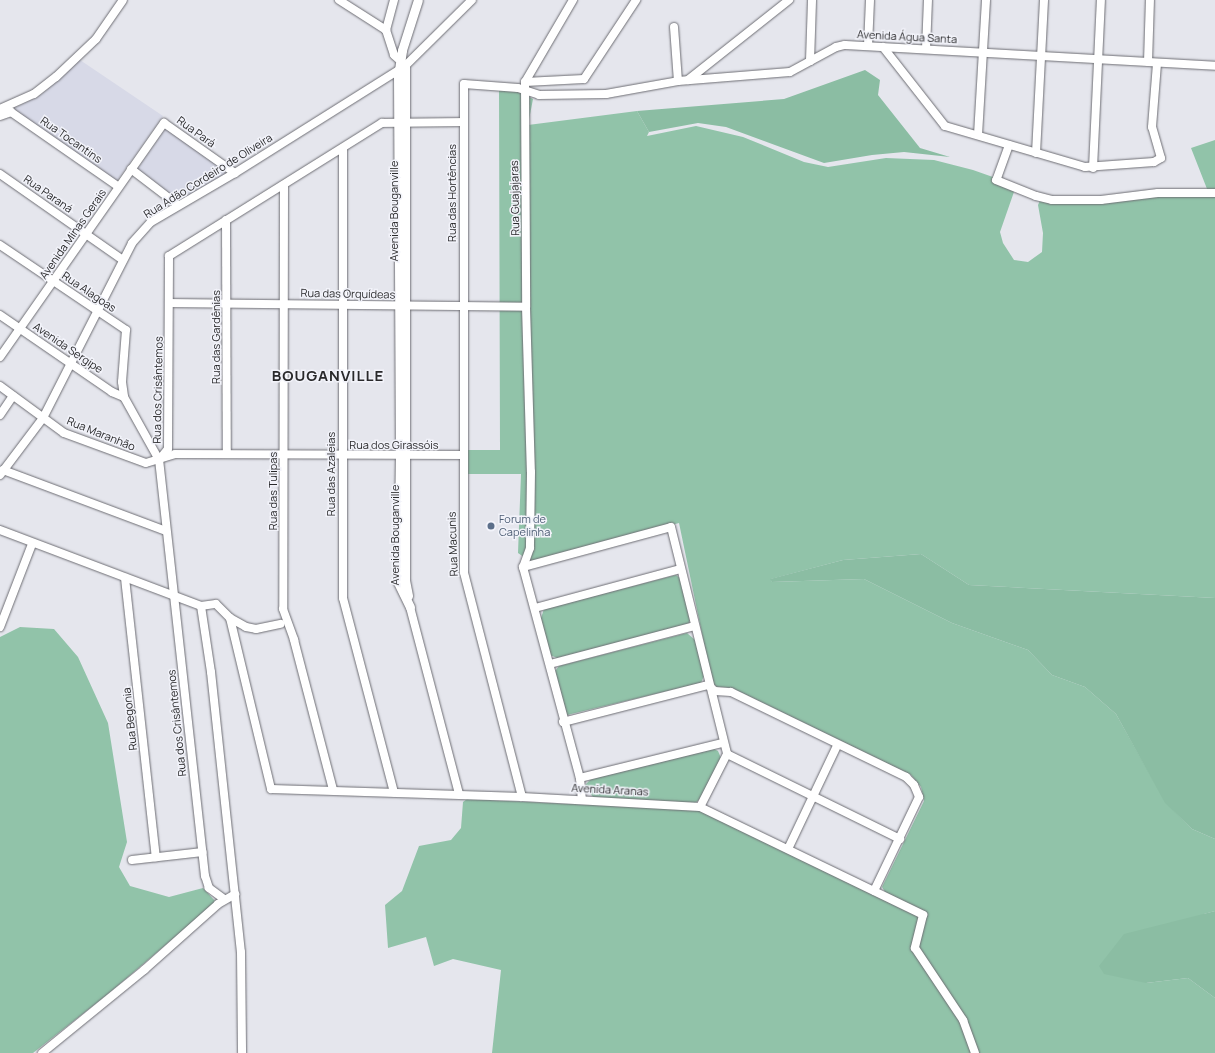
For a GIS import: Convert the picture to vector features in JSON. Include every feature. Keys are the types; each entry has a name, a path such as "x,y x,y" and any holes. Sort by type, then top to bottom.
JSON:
{"street":[{"path":"0,109 34,94 62,72 96,39 123,0"},
{"path":"339,0 386,30"},
{"path":"394,0 386,30 394,55 401,65"},
{"name":"Avenida Bouganville","path":"410,607 398,582 404,456 401,305 403,123 401,65 402,50 418,0"},
{"name":"Rua Adão Cordeiro de Oliveira","path":"1,472 42,418 132,243 152,222 178,205 235,173 401,65 472,0"},
{"path":"525,86 574,0"},
{"path":"525,86 584,79 636,0"},
{"path":"688,80 789,0"},
{"path":"810,61 812,0"},
{"path":"868,46 870,0"},
{"path":"926,49 928,0"},
{"path":"978,135 986,0"},
{"path":"1036,153 1044,0"},
{"path":"1093,168 1101,0"},
{"path":"1148,62 1150,0"},
{"path":"674,27 678,81"},
{"name":"Avenida Água Santa","path":"525,86 539,95 606,94 678,81 790,72 840,46 926,49 1215,66"},
{"path":"883,47 940,123 949,129 978,135 1036,153 1093,168 1154,162 1161,158 1152,127 1157,63"},
{"name":"Rua das Hortências","path":"464,307 464,84 525,86"},
{"name":"Rua Guajajaras","path":"523,567 530,541 526,306 525,86"},
{"name":"Rua Tocantins","path":"0,116 11,112 119,187"},
{"name":"Rua dos Crisântemos","path":"224,899 209,888 205,876 159,460 168,449 170,303 169,256 343,149 382,123 463,122"},
{"name":"Rua Pará","path":"164,123 235,173"},
{"name":"Avenida Minas Gerais","path":"0,358 164,123"},
{"path":"1009,145 996,180 1041,197 1101,200 1158,193 1215,193"},
{"name":"Rua das Azaleias","path":"343,149 343,598 394,792"},
{"path":"131,170 178,205"},
{"name":"Rua Paraná","path":"0,174 123,260"},
{"name":"Rua das Tulipas","path":"284,185 285,304 283,609 294,640 333,790"},
{"name":"Rua das Gardênias","path":"226,220 228,304 227,453"},
{"name":"Rua Alagoas","path":"0,245 126,330 122,382 124,397"},
{"name":"Rua das Orquídeas","path":"170,303 464,307 526,306"},
{"name":"Rua Macunis","path":"464,307 462,455 464,572 522,797"},
{"name":"Avenida Sergipe","path":"0,315 112,392 124,397"},
{"name":"Rua Maranhão","path":"0,386 42,418 64,432 146,463 159,460"},
{"path":"0,415 13,396"},
{"path":"124,397 159,460"},
{"name":"Rua dos Girassóis","path":"159,460 175,454 227,453 342,456 462,455"},
{"path":"1,472 166,531"},
{"path":"582,800 580,778 523,567 671,527 708,685 727,754 812,798 900,839"},
{"path":"0,530 32,544 200,606 216,604 230,618 246,627 256,629 280,624"},
{"path":"1,622 32,544"},
{"path":"535,608 681,569"},
{"name":"Rua Begonia","path":"125,578 156,857"},
{"path":"200,606 211,672 241,952 242,1053"},
{"path":"410,607 459,794"},
{"name":"Avenida Aranas","path":"230,618 272,789 459,794 700,807 923,915 915,948 963,1020 975,1053"},
{"path":"550,664 695,626"},
{"path":"564,722 708,685"},
{"path":"708,685 715,691 731,692 837,746 906,777 914,785 919,797 874,891"},
{"path":"580,778 723,743"},
{"path":"788,849 837,746"},
{"path":"700,807 727,754"},
{"path":"132,860 203,852"},
{"path":"42,1053 144,970 224,899 235,894"}],"shaded area":[{"path":"80,60 163,116 117,181 13,109 42,94"},
{"path":"166,128 228,172 180,201 136,171"}],"green space":[{"path":"865,70 880,80 878,95 920,148 950,157 904,152 872,155 824,163 726,127 698,123 649,132 637,111 784,99"},
{"path":"499,89 518,91 533,99 528,125 637,111 649,132 647,136 696,126 743,137 804,162 828,167 886,158 934,160 973,170 1007,182 1015,189 1000,232 1003,243 1014,260 1028,262 1042,252 1043,233 1038,205 1042,196 1097,200 1209,194 1191,148 1215,140 1215,598 969,585 921,554 843,560 771,579 772,582 864,579 952,623 1028,650 1052,675 1085,687 1116,714 1166,803 1192,829 1215,839 1215,911 1204,914 1146,983 1188,978 1215,998 1215,1053 492,1053 501,970 453,959 434,966 426,937 388,948 385,905 402,891 419,846 451,840 461,828 463,802 467,799 699,810 925,920 928,914 885,892 882,887 924,801 921,787 911,775 732,688 717,687 712,682 679,523 531,562 518,553 521,474 467,474 467,450 500,450"},
{"path":"921,554 969,585 1215,598 1215,839 1192,829 1165,803 1116,714 1085,687 1052,675 1028,650 952,623 864,579 772,582 770,579 843,560"},
{"path":"676,575 680,578 691,618 688,625 557,658 550,655 541,618 544,609"},
{"path":"20,627 54,629 78,657 108,723 127,842 119,867 130,886 169,897 203,888 216,902 108,994 33,1053 0,1053 0,637"},
{"path":"687,633 695,640 704,676 701,683 567,715 555,671 559,666"},
{"path":"714,749 718,751 721,758 700,799 695,803 593,797 584,786 591,779"},
{"path":"1215,911 1215,998 1188,978 1146,983 1104,974 1099,966 1124,934"}],"place":[{"name":"Forum de Capelinha","path":"491,526"}],"district":[{"name":"BOUGANVILLE","path":"328,376"}]}
